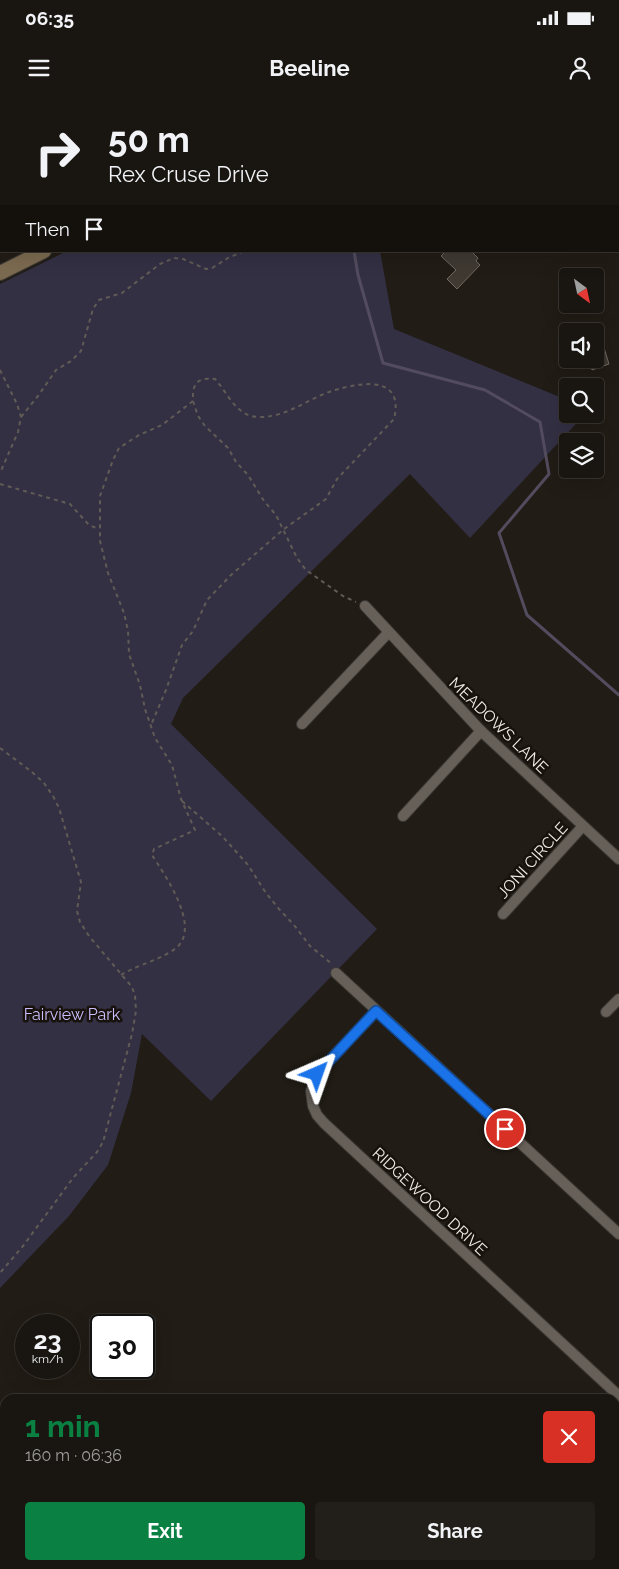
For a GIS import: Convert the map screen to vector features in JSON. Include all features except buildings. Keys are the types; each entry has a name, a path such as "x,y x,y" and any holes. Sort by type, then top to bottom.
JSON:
{"main road":[{"path":"0,273 42,252"}],"street":[{"name":"MEADOWS LANE","path":"365,606 388,633 481,731 619,859"},
{"path":"302,724 388,633"},
{"path":"403,816 481,731"},
{"name":"JONI CIRCLE","path":"503,914 583,826"},
{"path":"336,973 619,1234"},
{"path":"606,1012 619,999"},
{"name":"RIDGEWOOD DRIVE","path":"376,1011 317,1074 311,1091 313,1106 317,1115 617,1394"}],"path":[{"path":"0,472 18,432 21,416 56,370 71,361 81,351 93,309 99,300 122,293 160,264 174,258 183,259 206,269 212,268 242,252"},
{"path":"0,370 21,416"},
{"path":"151,725 182,645 193,631 207,600 231,575 284,529 326,499 337,479 394,419 398,406 393,393 384,385 370,383 338,389 276,415 259,417 246,414 235,406 215,379 206,378 192,389 192,401 198,416 205,426 228,448 236,462 248,475 264,501 276,515 284,529 297,558 306,570 343,596 365,606"},
{"path":"121,975 132,968 170,952 182,941 184,919 180,901 152,855 154,849 195,830 180,799 172,765 155,738 129,654 128,631 124,613 106,565 100,541 100,496 119,448 139,435 162,425 192,401"},
{"path":"0,484 70,504 89,525 100,530"},
{"path":"0,748 32,772 44,783 53,796 59,808 81,882 77,911 80,922 89,936 132,988 135,996 136,1011 132,1034 103,1142 0,1273"},
{"path":"180,799 224,837 248,865 279,909 310,946 332,964 336,973"}],"green space":[{"name":"Fairview Park","path":"65,252 380,252 394,329 559,397 559,423 577,423 567,433 559,433 559,442 470,538 410,474 183,698 171,724 377,929 211,1101 142,1034 131,1093 108,1165 69,1216 0,1288 0,284"}],"waterway":[{"path":"354,252 358,275 383,363 485,390 540,422 549,474 499,533 527,615 619,695"}],"route":[{"path":"317,1074 376,1011 505,1129"}]}
